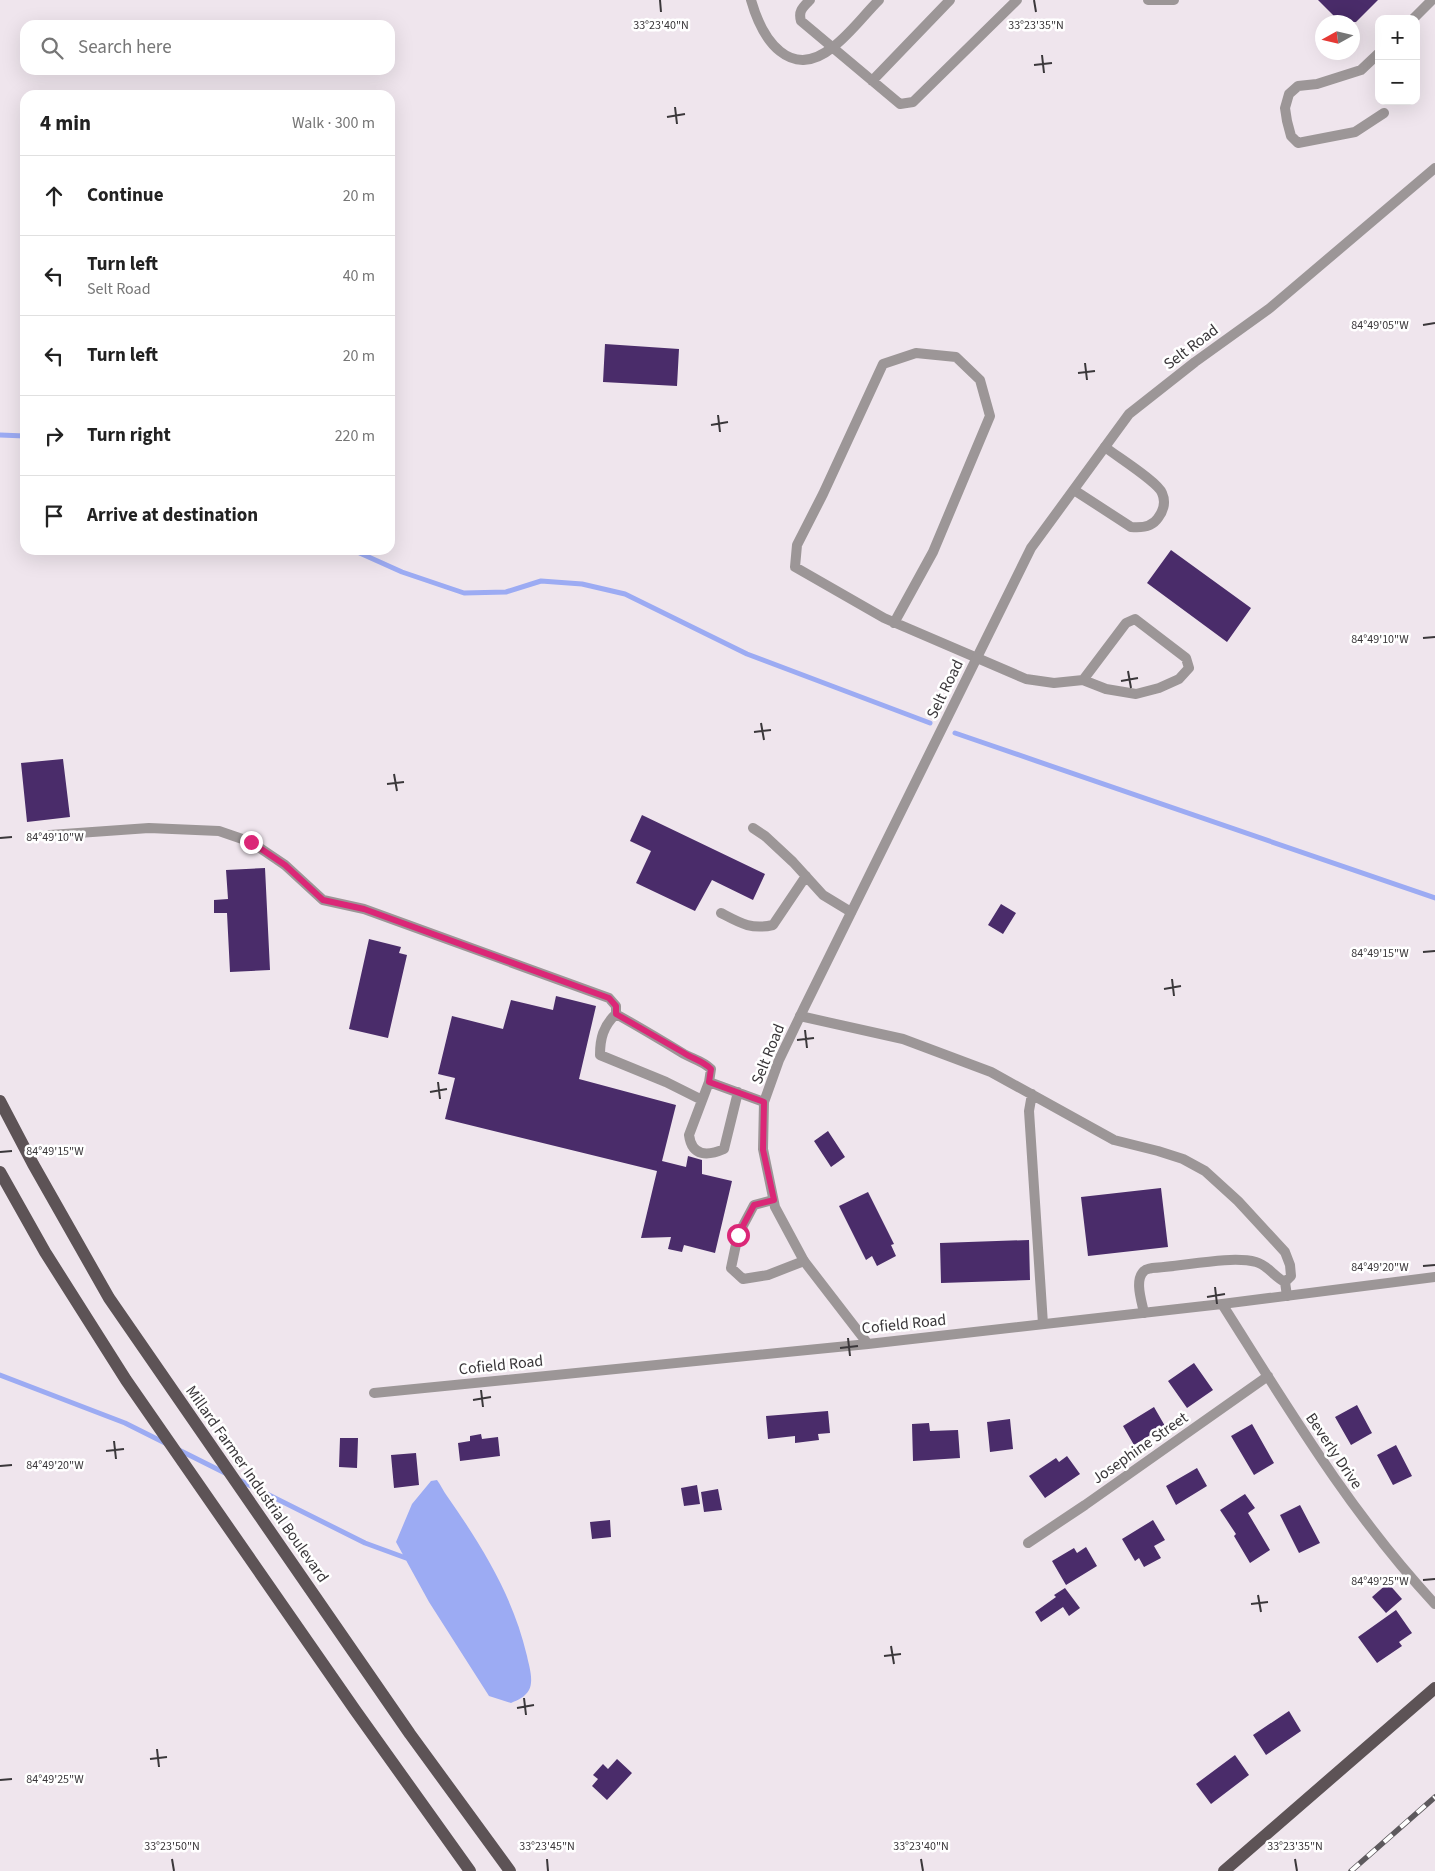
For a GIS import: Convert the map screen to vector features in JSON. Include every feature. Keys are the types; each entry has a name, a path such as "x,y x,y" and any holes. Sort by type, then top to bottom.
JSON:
{"main road":[{"name":"Millard Farmer Industrial Boulevard","path":"0,1101 33,1164 109,1298 410,1734 510,1871"},
{"path":"0,1172 45,1252 126,1380 355,1710 470,1871"},
{"path":"1224,1871 1435,1688"}],"street":[{"path":"750,0 756,20 763,33 773,46 786,56 796,60 807,60 817,57 833,47 879,0"},
{"path":"810,0 802,8 799,15 801,21 900,104 913,102 1017,0"},
{"path":"872,81 950,0"},
{"path":"1148,0 1174,0"},
{"path":"1417,15 1432,0"},
{"path":"1375,57 1361,70 1317,84 1298,86 1289,94 1285,108 1292,136 1298,144 1355,132 1384,113"},
{"name":"Selt Road","path":"868,1344 804,1261 775,1207 763,1150 764,1102 779,1060 800,1016 1031,548 1129,414 1195,362 1270,308 1435,168"},
{"path":"894,623 933,552 990,416 980,380 956,357 916,353 883,364 823,494 797,544 794,567 894,623 1026,679 1054,683 1083,680 1106,689 1136,694 1159,688 1179,679 1189,668 1186,658 1135,619 1126,623 1083,680"},
{"path":"1074,490 1131,527 1142,529 1157,520 1165,507 1162,491 1105,447"},
{"path":"50,835 149,828 218,831 251,842 285,865 323,900 364,909 609,998 616,1006 616,1014 608,1022 600,1041 600,1056 666,1082 702,1100"},
{"path":"753,828 765,836 823,895 851,912"},
{"path":"721,913 742,924 759,928 773,925 806,876"},
{"path":"616,1014 685,1054 705,1063 711,1069 709,1082 689,1135 690,1142 695,1150 706,1155 724,1149 738,1092"},
{"path":"800,1016 903,1039 991,1072 1114,1140 1183,1159 1205,1171 1238,1201 1285,1252 1291,1276 1285,1282"},
{"path":"709,1082 764,1102"},
{"path":"1032,1094 1029,1111 1043,1324"},
{"path":"774,1200 754,1205 738,1235 731,1268 743,1279 768,1275 804,1261"},
{"path":"1144,1312 1139,1285 1140,1277 1144,1271 1152,1268 1241,1259 1259,1262 1278,1279 1285,1282"},
{"name":"Cofield Road","path":"374,1393 868,1344 1222,1304 1435,1277"},
{"path":"1285,1282 1287,1296"},
{"name":"Beverly Drive","path":"1222,1304 1330,1474 1374,1533 1435,1604"},
{"name":"Josephine Street","path":"1028,1543 1268,1376"}],"water":[{"path":"437,1480 495,1572 514,1613 521,1634 530,1669 531,1682 529,1690 525,1695 511,1703 489,1696 429,1602 396,1542 412,1504 431,1481"}],"building":[{"path":"1318,0 1378,0 1360,18 1360,15 1333,15"},
{"path":"605,344 679,349 677,386 603,382"},
{"path":"1171,550 1251,608 1227,642 1147,583"},
{"path":"63,759 70,817 27,822 21,763"},
{"path":"642,815 765,874 753,900 712,880 695,911 636,883 651,851 630,841"},
{"path":"265,868 270,970 230,972 227,913 214,913 214,900 228,899 226,870"},
{"path":"1001,904 1016,913 1003,934 988,925"},
{"path":"369,939 401,947 399,953 407,955 388,1038 349,1029"},
{"path":"556,996 596,1006 579,1079 676,1105 662,1161 686,1167 688,1156 702,1160 702,1174 732,1181 715,1253 684,1245 682,1252 668,1249 671,1237 641,1238 657,1171 445,1119 455,1078 438,1074 452,1016 503,1029 511,1000 553,1010"},
{"path":"828,1131 845,1157 831,1167 814,1141"},
{"path":"1161,1188 1168,1247 1088,1256 1081,1197"},
{"path":"868,1192 894,1244 891,1245 896,1256 877,1266 872,1256 866,1260 839,1206"},
{"path":"1029,1240 1030,1280 941,1283 940,1243"},
{"path":"1194,1363 1213,1390 1187,1408 1168,1381"},
{"path":"1357,1405 1372,1433 1351,1445 1335,1417"},
{"path":"1154,1407 1165,1426 1134,1445 1123,1426"},
{"path":"828,1411 830,1433 818,1434 819,1440 795,1443 795,1436 768,1439 766,1416"},
{"path":"1010,1419 1013,1449 990,1452 987,1422"},
{"path":"929,1423 930,1431 958,1430 960,1458 913,1461 912,1424"},
{"path":"1252,1424 1274,1463 1254,1475 1231,1436"},
{"path":"481,1434 482,1439 498,1437 500,1456 460,1461 458,1443 470,1441 470,1436"},
{"path":"340,1438 358,1438 357,1468 339,1467"},
{"path":"1396,1445 1412,1476 1393,1485 1377,1455"},
{"path":"416,1453 419,1485 394,1488 391,1455"},
{"path":"1067,1456 1080,1474 1045,1498 1029,1476 1056,1458 1059,1462"},
{"path":"1197,1468 1207,1486 1176,1505 1166,1486"},
{"path":"697,1485 700,1504 684,1506 681,1488"},
{"path":"718,1489 722,1510 704,1512 701,1492"},
{"path":"1245,1494 1255,1508 1248,1513 1270,1550 1250,1563 1234,1536 1236,1534 1220,1510"},
{"path":"1300,1505 1320,1543 1299,1553 1280,1515"},
{"path":"610,1520 611,1537 592,1539 590,1522"},
{"path":"1153,1520 1165,1540 1154,1546 1161,1558 1144,1567 1139,1558 1135,1561 1122,1539"},
{"path":"1086,1547 1097,1566 1066,1585 1052,1561 1074,1548 1077,1553"},
{"path":"1388,1583 1402,1599 1386,1613 1372,1597"},
{"path":"1065,1588 1080,1608 1069,1616 1063,1607 1041,1622 1035,1612"},
{"path":"1396,1610 1412,1633 1399,1642 1402,1646 1377,1663 1358,1637"},
{"path":"1289,1711 1301,1731 1266,1755 1253,1735"},
{"path":"1235,1755 1249,1775 1211,1804 1196,1784"},
{"path":"617,1759 632,1773 607,1800 592,1786 598,1779 593,1775 603,1764 608,1769"}],"waterway":[{"path":"0,435 20,436"},
{"path":"364,555 402,572 464,593 506,592 541,581 582,584 625,594 747,654 930,723"},
{"path":"955,733 1435,898"},
{"path":"0,1375 125,1423 167,1444"},
{"path":"179,1450 225,1473"},
{"path":"239,1480 365,1543 406,1558"}],"railway":[{"path":"1351,1871 1435,1797"}],"route":[{"path":"251,842 285,865 323,900 364,909 609,998 616,1006 616,1014 685,1054 705,1063 711,1069 709,1082 764,1102 763,1150 774,1200 754,1205 738,1235"}]}
